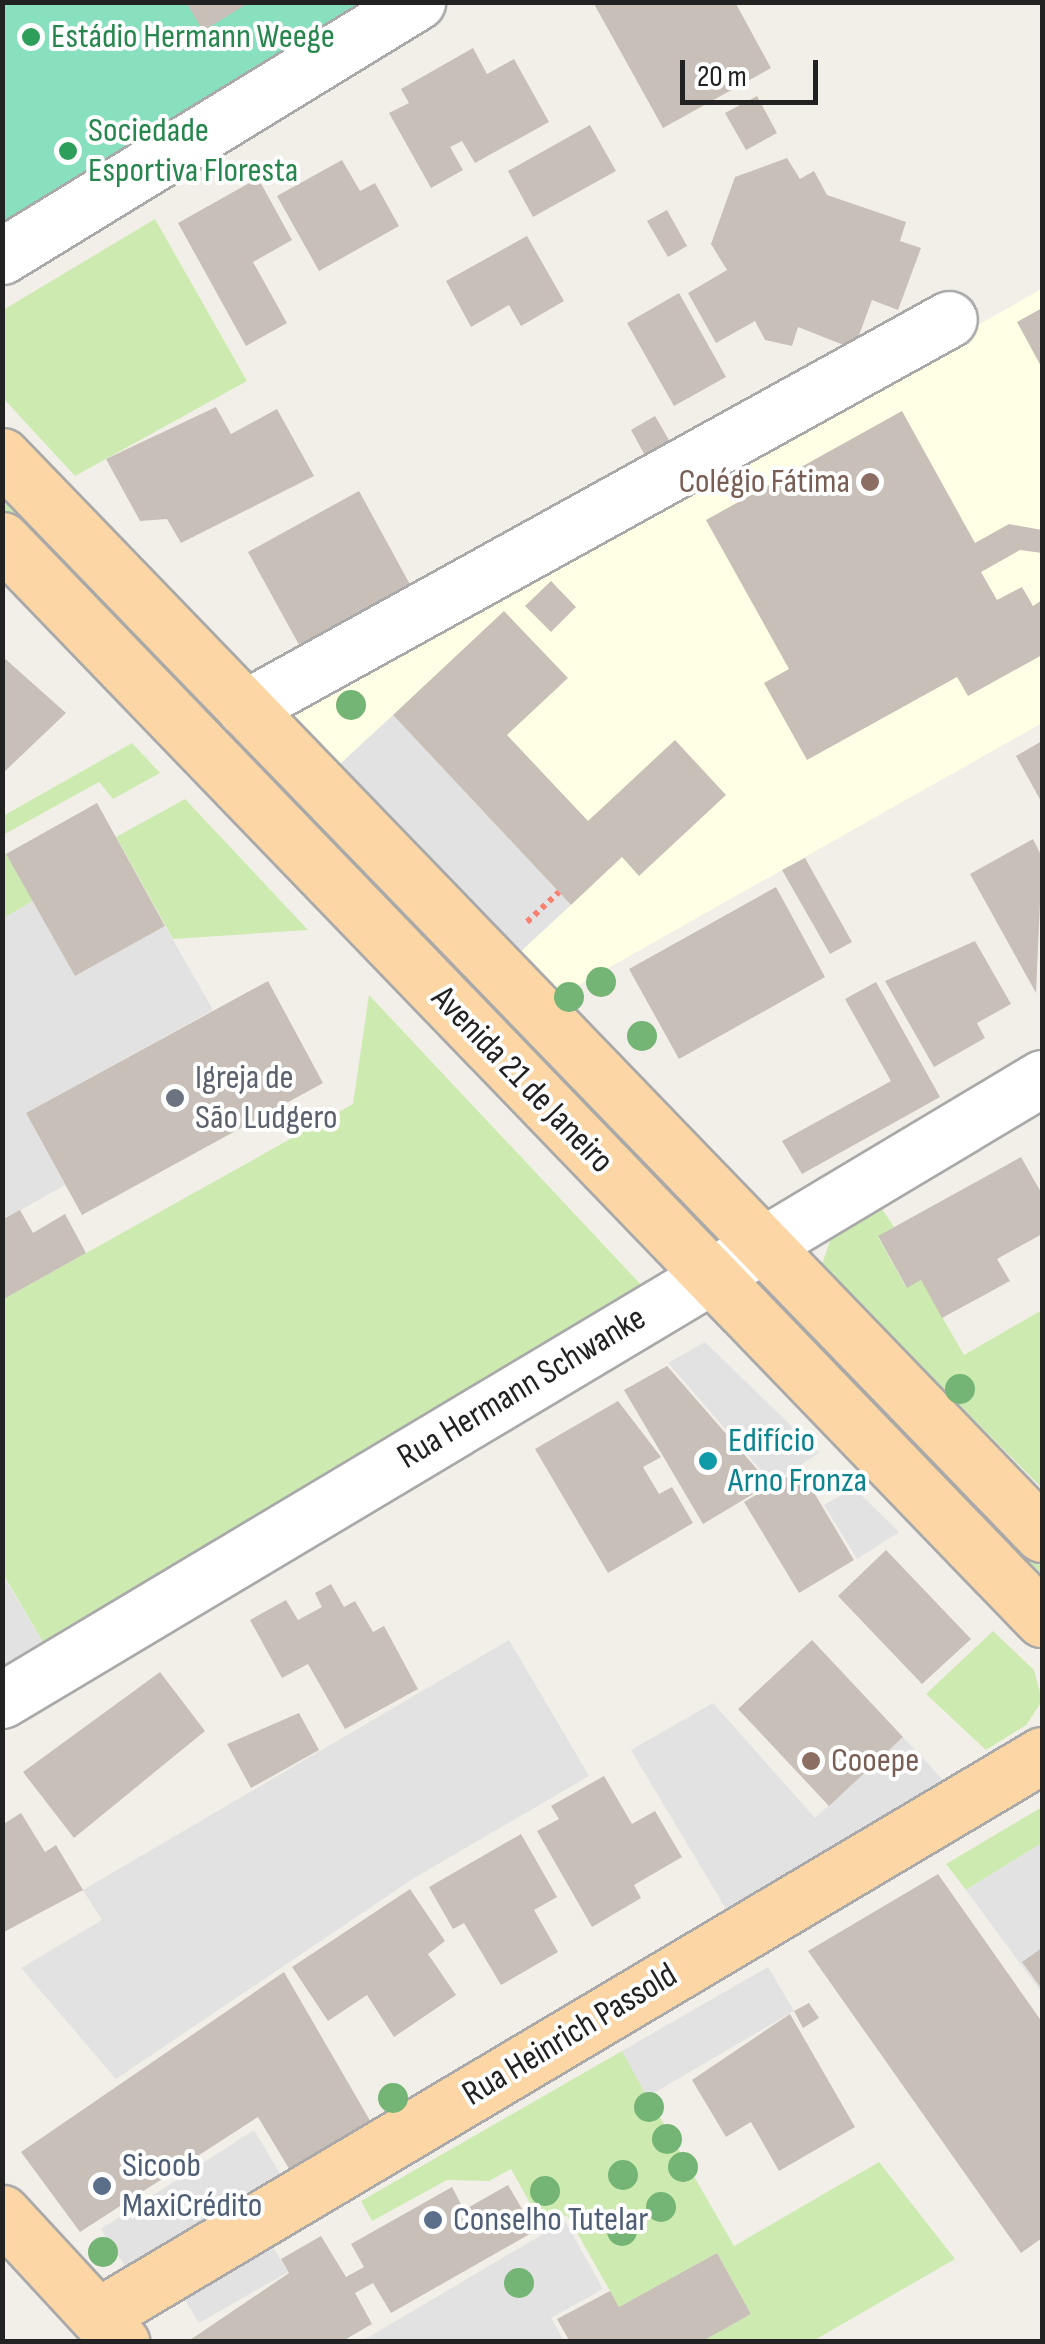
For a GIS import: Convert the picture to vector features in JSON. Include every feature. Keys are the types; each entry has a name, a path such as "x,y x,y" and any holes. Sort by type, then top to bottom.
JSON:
{"main road":[{"name":"Avenida 21 de Janeiro","path":"2,456 1042,1534"},
{"name":"Avenida 21 de Janeiro","path":"2,540 1042,1619"},
{"name":"Rua Heinrich Passold","path":"109,2329 1042,1755"},
{"path":"2,2213 109,2329"}],"street":[{"path":"2,256 417,2"},
{"path":"246,708 949,319"},
{"name":"Rua Hermann Schwanke","path":"2,1700 1042,1078"}],"path":[{"path":"526,922 559,892"}],"shaded area":[{"name":"Colégio Fátima","path":"1042,289 1042,723 557,997 291,711"},
{"path":"393,715 571,905 518,954 340,764"},
{"path":"33,901 75,976 165,926 213,1010 26,1113 65,1185 3,1220 2,919"},
{"path":"705,1342 819,1453 772,1483 668,1363"},
{"path":"854,1488 899,1532 857,1559 824,1505"},
{"path":"2,1574 44,1644 2,1669"},
{"path":"509,1640 589,1776 414,1878 116,2079 21,1968 102,1920 83,1890"},
{"path":"713,1703 815,1818 903,1737 946,1783 729,1914 631,1750"},
{"path":"1042,1843 1042,1993 966,1890"},
{"path":"768,1967 794,2011 647,2097 622,2051"},
{"path":"254,2130 282,2177 127,2269 101,2229"},
{"path":"565,2221 603,2289 551,2318 564,2341 362,2341"},
{"path":"271,2244 288,2272 199,2323 182,2295"}],"green space":[{"name":"Sociedade Esportiva Floresta","path":"3,3 381,3 3,230"},
{"path":"155,219 247,381 75,476 3,398 3,310"},
{"path":"2,489 371,871 360,880 3,509"},
{"path":"132,743 160,773 113,799 99,782 3,835 3,816"},
{"path":"185,799 308,930 173,939 116,837"},
{"path":"2,847 33,901 3,919 2,919"},
{"path":"369,995 644,1288 44,1644 3,1574 2,1300 353,1104"},
{"path":"882,1209 894,1227 878,1237 906,1287 921,1280 964,1355 1042,1310 1042,1488 821,1267 831,1238"},
{"path":"817,1336 1042,1567 1042,1586 807,1345"},
{"path":"993,1631 1034,1670 1042,1701 1026,1725 986,1750 926,1694"},
{"path":"1042,1807 1042,1843 966,1890 946,1864"},
{"path":"622,2051 734,2246 879,2162 955,2259 813,2341 702,2341 751,2314 717,2253 619,2307 567,2215 544,2228 511,2169 489,2181 447,2180 372,2221 361,2201"}],"building":[{"path":"186,2 250,2 203,31"},
{"path":"593,2 735,2 771,68 663,128"},
{"path":"473,48 487,74 514,59 549,122 475,163 462,141 450,147 463,170 431,188 389,113 409,103 401,89"},
{"path":"757,96 777,133 746,150 725,113"},
{"path":"590,125 616,171 533,217 508,171"},
{"path":"787,158 800,179 814,171 827,195 906,222 900,241 921,248 898,310 872,300 854,349 798,327 792,346 765,340 755,321 716,343 688,293 727,270 711,244 735,177"},
{"path":"342,160 360,191 375,183 399,226 319,271 277,196"},
{"path":"258,178 292,240 253,262 287,323 246,346 178,223"},
{"path":"667,210 687,246 668,257 647,221"},
{"path":"527,236 564,301 521,326 509,305 471,327 446,281"},
{"path":"679,293 726,377 674,406 627,323"},
{"path":"1042,308 1042,368 1017,322"},
{"path":"216,407 231,434 277,409 314,476 181,543 167,519 140,521 106,459"},
{"path":"902,411 975,543 1009,524 1042,530 1042,553 1020,550 981,572 997,600 1022,587 1033,606 1042,600 1042,655 968,696 957,677 807,760 764,683 789,669 706,520"},
{"path":"655,416 677,454 652,468 631,430"},
{"path":"359,491 413,590 303,652 248,552"},
{"path":"551,581 576,607 551,632 525,606"},
{"path":"504,611 568,678 507,735 588,821 675,740 726,795 639,876 622,857 571,905 393,715"},
{"path":"2,656 66,713 2,774"},
{"path":"1042,741 1042,803 1016,756"},
{"path":"97,803 165,926 75,976 6,854"},
{"path":"1033,839 1042,857 1036,993 970,874"},
{"path":"805,858 852,942 830,954 782,870"},
{"path":"776,887 825,977 679,1059 629,969"},
{"path":"975,941 1011,1004 977,1023 985,1038 934,1067 885,981"},
{"name":"Igreja de São Ludgero","path":"268,981 323,1083 82,1215 26,1113"},
{"path":"876,982 940,1097 802,1174 782,1141 891,1081 845,999"},
{"path":"1021,1157 1042,1194 1042,1234 997,1259 1010,1281 942,1318 921,1280 907,1288 878,1236"},
{"path":"20,1210 33,1233 65,1214 86,1253 2,1300 2,1220"},
{"name":"Edifício Arno Fronza","path":"667,1366 770,1484 703,1524 624,1390"},
{"path":"618,1401 661,1457 643,1467 659,1494 672,1487 693,1523 608,1573 535,1449"},
{"path":"800,1469 854,1560 799,1593 744,1502"},
{"path":"886,1550 971,1639 922,1684 838,1596"},
{"path":"331,1584 344,1607 355,1601 373,1632 384,1626 418,1689 345,1729 308,1664 282,1678 250,1620 286,1600 298,1620 322,1607 315,1593"},
{"path":"812,1640 903,1737 829,1806 738,1709"},
{"path":"160,1672 205,1731 74,1838 23,1772"},
{"path":"299,1713 319,1750 251,1788 227,1744"},
{"path":"604,1776 632,1824 655,1811 682,1857 634,1885 641,1898 592,1927 537,1831 559,1819 551,1806"},
{"path":"21,1813 45,1852 56,1845 83,1890 2,1933 2,1825"},
{"path":"521,1834 557,1897 534,1910 558,1952 501,1985 464,1923 453,1929 429,1887"},
{"path":"938,1874 1042,2022 1042,2238 1021,2253 808,1951"},
{"path":"410,1889 445,1941 428,1954 456,1995 394,2037 367,1995 328,2021 292,1967"},
{"path":"1042,1948 1042,1989 1022,1962"},
{"path":"284,1972 372,2124 291,2172 258,2117 80,2232 21,2152"},
{"path":"809,2003 819,2018 803,2028 794,2011"},
{"path":"790,2014 855,2127 779,2171 751,2122 726,2137 692,2080"},
{"path":"508,2185 535,2231 391,2313 373,2283 355,2293 372,2324 341,2342 187,2342 289,2273 281,2259 321,2236 346,2277 364,2267 351,2244 452,2187 464,2210"},
{"path":"717,2253 751,2314 701,2342 570,2342 557,2319 610,2291 619,2307"}],"place":[{"name":"Estádio Hermann Weege","path":"31,37"},
{"name":"Sociedade Esportiva Floresta","path":"68,151"},
{"name":"Colégio Fátima","path":"870,482"},
{"name":"Igreja de São Ludgero","path":"175,1098"},
{"name":"Edifício Arno Fronza","path":"708,1461"},
{"name":"Cooepe","path":"811,1761"},
{"name":"Sicoob MaxiCrédito","path":"102,2186"},
{"name":"Conselho Tutelar","path":"433,2220"}]}
